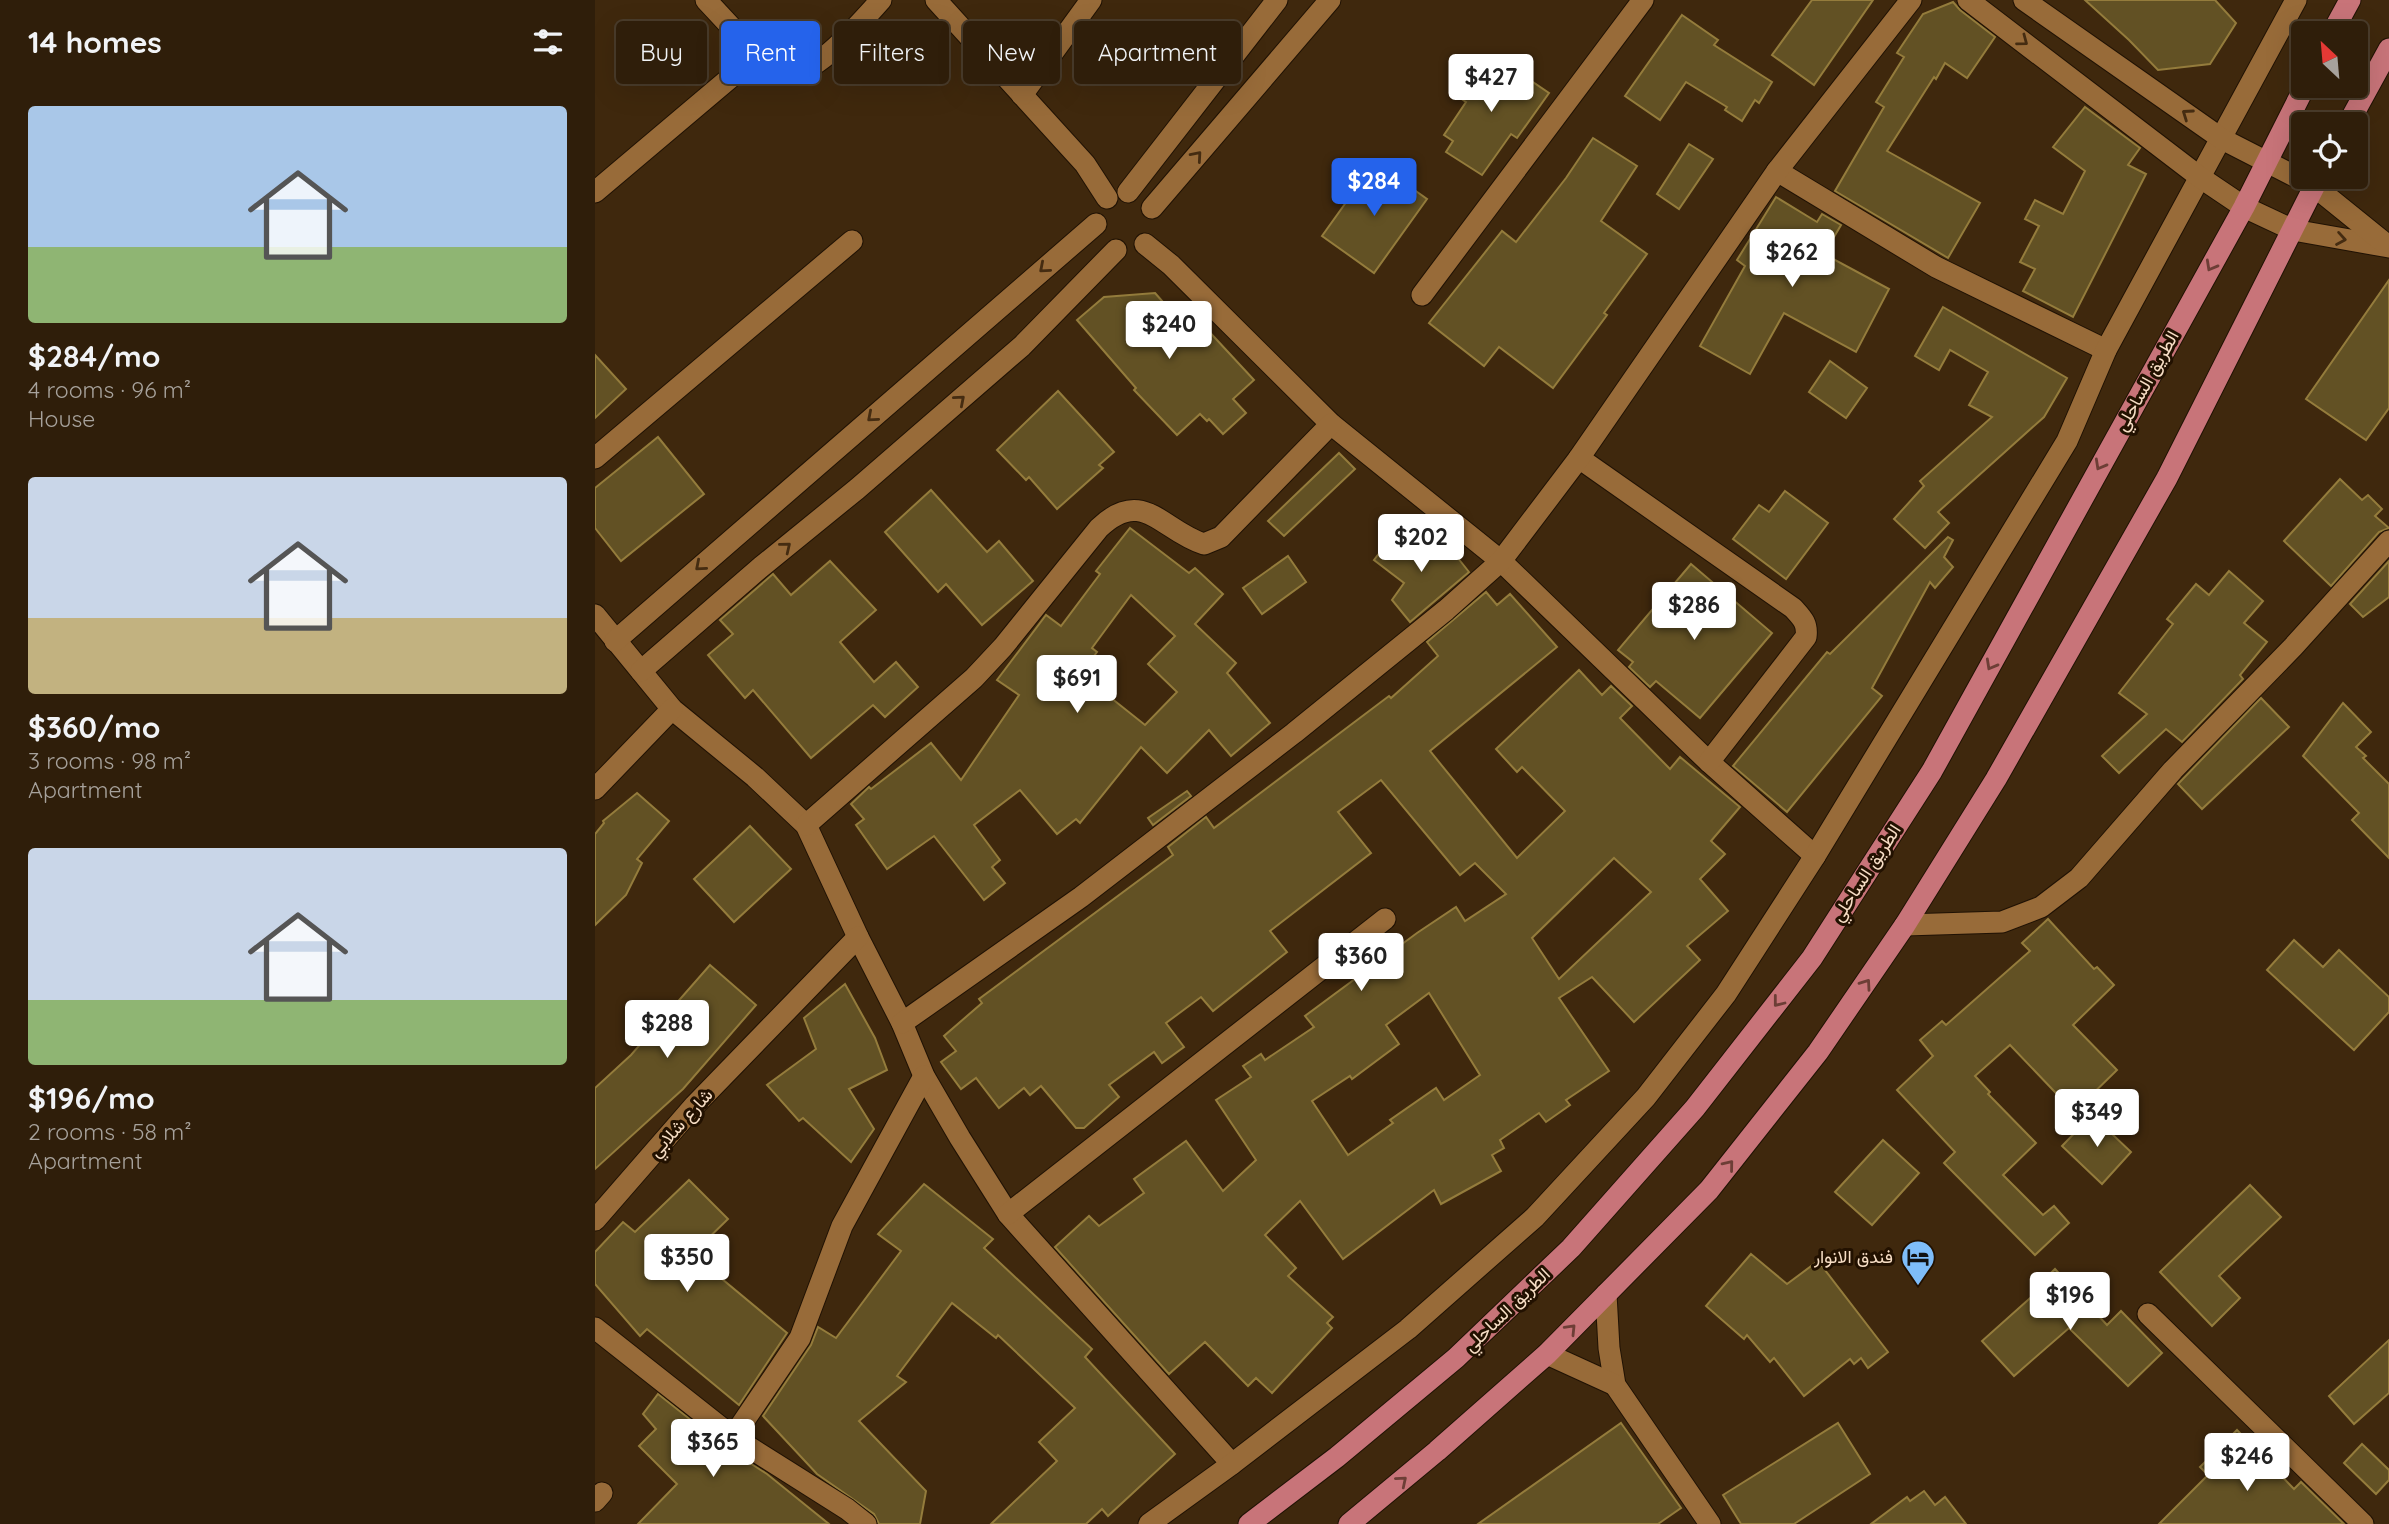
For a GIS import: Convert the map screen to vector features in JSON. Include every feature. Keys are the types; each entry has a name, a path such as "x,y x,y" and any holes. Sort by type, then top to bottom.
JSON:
{"highway":[{"path":"2339,21 2350,0"},
{"path":"2355,112 2389,49"},
{"name":"الطريق الساحلي","path":"1249,1524 1337,1457 1456,1358 1571,1248 1695,1108 1812,958 1932,771 2244,207 2299,98"},
{"path":"1349,1524 1547,1354 1607,1294 1709,1190 1818,1052 1905,925 1996,779 2167,478 2313,189"}],"street":[{"path":"706,0 725,21"},
{"path":"820,59 881,0"},
{"path":"936,0 1084,164 1107,198"},
{"path":"1022,95 1091,0"},
{"path":"1128,192 1276,0"},
{"path":"1152,208 1330,0"},
{"path":"1422,295 1643,0"},
{"path":"902,1023 1081,897 1294,733 1446,610 1501,561 1579,458 1777,171 1910,0"},
{"path":"1968,0 2244,207 2293,230 2389,246"},
{"path":"2024,0 2223,139 2291,171"},
{"path":"1149,1524 1408,1329 1535,1217 1646,1097 1726,994 1815,856 2067,442 2106,350 2223,139 2296,0"},
{"path":"595,191 723,84"},
{"path":"1777,171 1936,267 2106,350"},
{"path":"2326,189 2389,246"},
{"path":"1128,192 1138,194 1152,208 1155,227 1145,244 1126,252 1116,250 1102,240 1096,224 1096,214 1107,198 1128,192"},
{"path":"615,640 1096,224"},
{"path":"595,458 852,241"},
{"path":"1145,244 1171,265 1331,424 1501,561 1709,762 1815,856"},
{"path":"641,671 1022,346 1116,250"},
{"path":"806,825 974,678 1003,647 1112,515 1126,510 1153,515 1192,540 1204,544 1213,541 1221,537 1331,424"},
{"path":"1579,458 1793,608 1807,627 1806,637 1709,762"},
{"path":"1905,925 2003,922 2041,906 2079,878 2173,771 2293,647 2389,541"},
{"path":"595,615 672,709 755,777 806,825 902,1023 924,1076 1007,1214 1232,1464"},
{"path":"595,789 672,709"},
{"path":"1007,1214 1385,919"},
{"name":"شارع شلابي","path":"595,1220 695,1105 858,937"},
{"path":"733,1437 800,1338 842,1226 924,1076"},
{"path":"1607,1294 1609,1348 1615,1385 1710,1524"},
{"path":"2148,1314 2364,1524"},
{"path":"595,1328 733,1437 847,1509 866,1524"},
{"path":"1547,1354 1615,1385"}],"building":[{"path":"1812,0 1873,0 1814,85 1772,55"},
{"path":"2085,0 2215,0 2236,23 2210,64 2158,70"},
{"path":"1953,2 1995,37 1967,78 1945,63 1887,151 1980,203 1948,258 1835,191 1884,107 1876,102 1904,57 1897,53 1923,14"},
{"path":"1682,15 1718,40 1714,45 1772,82 1759,103 1755,100 1742,121 1725,110 1727,107 1686,82 1660,120 1625,96"},
{"path":"1505,63 1549,93 1517,138 1511,134 1482,175 1446,152 1453,141 1444,135 1466,102 1451,92 1467,70 1479,78 1487,67 1498,74"},
{"path":"2085,107 2140,148 2128,165 2146,174 2073,317 2023,291 2035,269 2020,262 2039,226 2025,219 2035,200 2063,214 2085,171 2053,147"},
{"path":"1593,138 1637,166 1601,221 1647,254 1604,313 1607,315 1553,388 1499,347 1484,366 1429,323 1502,231 1516,242 1566,178"},
{"path":"1689,144 1713,159 1679,209 1657,194"},
{"path":"1375,162 1427,199 1374,273 1322,236"},
{"path":"1776,197 1817,222 1822,214 1841,225 1824,254 1889,289 1856,352 1784,313 1750,374 1700,346 1745,266 1737,260"},
{"path":"2389,280 2389,408 2366,440 2306,399"},
{"path":"1155,293 1192,335 1203,325 1254,380 1233,399 1246,413 1223,434 1209,419 1207,421 1200,414 1177,435 1134,390 1136,388 1077,320 1104,297"},
{"path":"1943,307 2067,378 2044,417 1938,512 1949,523 1925,548 1894,519 1924,486 1920,481 1992,417 1969,405 1988,372 1950,350 1939,370 1915,356"},
{"path":"595,355 626,389 595,418"},
{"path":"1830,361 1867,388 1846,418 1809,392"},
{"path":"1058,391 1114,452 1099,465 1103,468 1057,509 1029,477 1026,480 997,450"},
{"path":"658,437 704,494 621,561 595,528 595,488"},
{"path":"1339,453 1355,469 1284,536 1268,521"},
{"path":"2340,479 2362,500 2368,495 2382,509 2375,516 2389,528 2379,532 2331,586 2284,541"},
{"path":"931,490 987,552 999,541 1033,581 982,625 946,584 938,592 885,532"},
{"path":"1785,491 1828,523 1786,579 1733,539 1759,505 1769,512"},
{"path":"1130,528 1189,573 1195,568 1223,594 1195,624 1236,663 1227,673 1270,723 1231,756 1209,730 1167,773 1141,747 1080,823 1076,819 1057,834 1020,790 974,825 1000,860 992,867 1005,883 984,900 934,836 887,869 856,825 864,819 851,804 869,787 871,789 931,743 961,780 1019,695 997,680 1046,615 1061,626 1100,574 1096,571","holes":["1131,595 1175,636 1148,664 1177,692 1145,725 1081,674 1097,652 1092,648"]},
{"path":"1438,533 1469,572 1410,622 1392,600 1404,583 1374,560 1391,538 1420,559"},
{"path":"1948,537 1953,540 1944,557 1953,567 1935,588 1930,582 1872,688 1882,696 1787,812 1733,766 1827,652 1830,654"},
{"path":"1288,556 1306,582 1262,614 1243,588"},
{"path":"830,561 876,610 840,642 874,682 896,662 918,687 885,717 873,705 811,758 753,690 745,698 708,655 733,634 720,620 773,574 791,595"},
{"path":"2389,561 2389,597 2363,617 2350,604"},
{"path":"1691,564 1772,633 1700,718 1656,681 1650,687 1629,667 1633,662 1618,650"},
{"path":"2229,571 2263,601 2244,623 2267,642 2240,675 2243,679 2182,742 2166,729 2119,773 2102,756 2147,714 2119,693 2173,624 2167,619 2196,584 2209,595"},
{"path":"1486,592 1497,605 1510,594 1557,647 1430,751 1517,858 1565,811 1522,767 1517,772 1496,749 1579,670 1602,695 1611,686 1632,706 1620,718 1670,769 1680,757 1740,807 1711,841 1725,854 1700,879 1728,911 1687,946 1700,960 1634,1022 1592,977 1559,998 1609,1071 1566,1100 1570,1105 1546,1122 1539,1113 1500,1140 1504,1148 1492,1155 1501,1171 1441,1204 1434,1190 1343,1259 1300,1201 1265,1235 1296,1268 1288,1276 1333,1317 1327,1323 1332,1328 1272,1393 1256,1378 1248,1386 1205,1342 1169,1374 1055,1247 1089,1216 1099,1226 1144,1193 1134,1179 1186,1141 1223,1191 1256,1160 1216,1100 1251,1077 1243,1066 1261,1054 1265,1060 1314,1027 1305,1016 1456,907 1465,921 1506,894 1475,863 1460,875 1381,780 1338,812 1371,853 1270,931 1287,952 1213,1011 1201,997 1166,1023 1184,1047 1162,1063 1154,1052 1109,1085 1119,1097 1084,1128 1076,1128 1041,1086 1030,1095 1024,1088 999,1108 976,1078 961,1089 941,1062 956,1051 944,1036 982,1003 979,999 1173,855 1168,847 1206,817 1214,828 1389,696 1391,698 1438,656 1427,642","holes":["1614,858 1651,892 1559,979 1532,938","1429,993 1480,1075 1444,1100 1436,1088 1390,1120 1393,1123 1348,1155 1312,1101 1350,1076 1352,1079 1399,1044 1386,1025"]},
{"path":"2261,698 2289,727 2202,809 2178,784"},
{"path":"2343,703 2371,732 2356,747 2389,784 2389,858 2352,820 2359,813 2303,756"},
{"path":"1187,791 1191,796 1153,825 1148,818"},
{"path":"637,793 669,821 637,859 642,863 626,895 595,925 595,834 603,821"},
{"path":"750,826 791,869 734,922 694,879"},
{"path":"2048,919 2094,969 2097,967 2114,985 2073,1025 2117,1070 2074,1112 2010,1045 1975,1076 1990,1092 1988,1094 2036,1143 2003,1175 2043,1215 2054,1206 2069,1223 2035,1255 1944,1163 1955,1152 1897,1090 1933,1056 1920,1040 1942,1021 1946,1025 2030,951 2022,943"},
{"path":"2294,940 2323,967 2339,950 2389,997 2389,1012 2354,1050 2267,970"},
{"path":"710,965 756,1005 683,1089 595,1169 595,1088 631,1055"},
{"path":"845,984 875,1038 887,1070 849,1089 874,1129 851,1162 803,1118 799,1121 767,1085 816,1049 804,1018"},
{"path":"2092,1115 2131,1152 2102,1184 2062,1146"},
{"path":"1883,1140 1919,1173 1872,1225 1835,1192"},
{"path":"689,1180 728,1219 692,1254 787,1333 739,1405 647,1329 640,1336 595,1284 595,1252 623,1222 635,1232"},
{"path":"924,1184 993,1239 984,1248 1092,1349 1085,1357 1175,1454 1108,1516 1102,1509 1086,1524 991,1524 1057,1461 1039,1442 1075,1408 998,1335 996,1338 952,1303 897,1376 906,1382 859,1421 926,1491 920,1524 879,1524 874,1514 817,1474 763,1416 811,1345 818,1327 836,1338 901,1251 878,1234"},
{"path":"2250,1185 2281,1217 2219,1276 2240,1298 2212,1326 2160,1272"},
{"path":"1751,1254 1787,1284 1818,1261 1888,1352 1868,1368 1861,1358 1854,1364 1850,1359 1804,1396 1774,1358 1770,1362 1747,1335 1744,1339 1706,1306"},
{"path":"2055,1269 2107,1325 2121,1311 2162,1353 2128,1386 2069,1328 2014,1376 1982,1341 2037,1292 2034,1289"},
{"path":"2389,1340 2389,1393 2354,1424 2329,1396"},
{"path":"658,1394 725,1447 767,1474 829,1524 638,1524 677,1484 639,1446 656,1429 643,1414"},
{"path":"1621,1423 1681,1508 1658,1524 1478,1524"},
{"path":"1838,1423 1870,1474 1794,1524 1741,1524 1723,1495"},
{"path":"2237,1430 2294,1489 2301,1482 2344,1524 2159,1524 2208,1475 2200,1467"},
{"path":"2362,1444 2389,1470 2389,1480 2376,1494 2344,1463"},
{"path":"1924,1491 1935,1505 1945,1497 1966,1524 1871,1524 1907,1497 1910,1501"}],"place":[{"name":"فندق الانوار","path":"1918,1287"}]}
